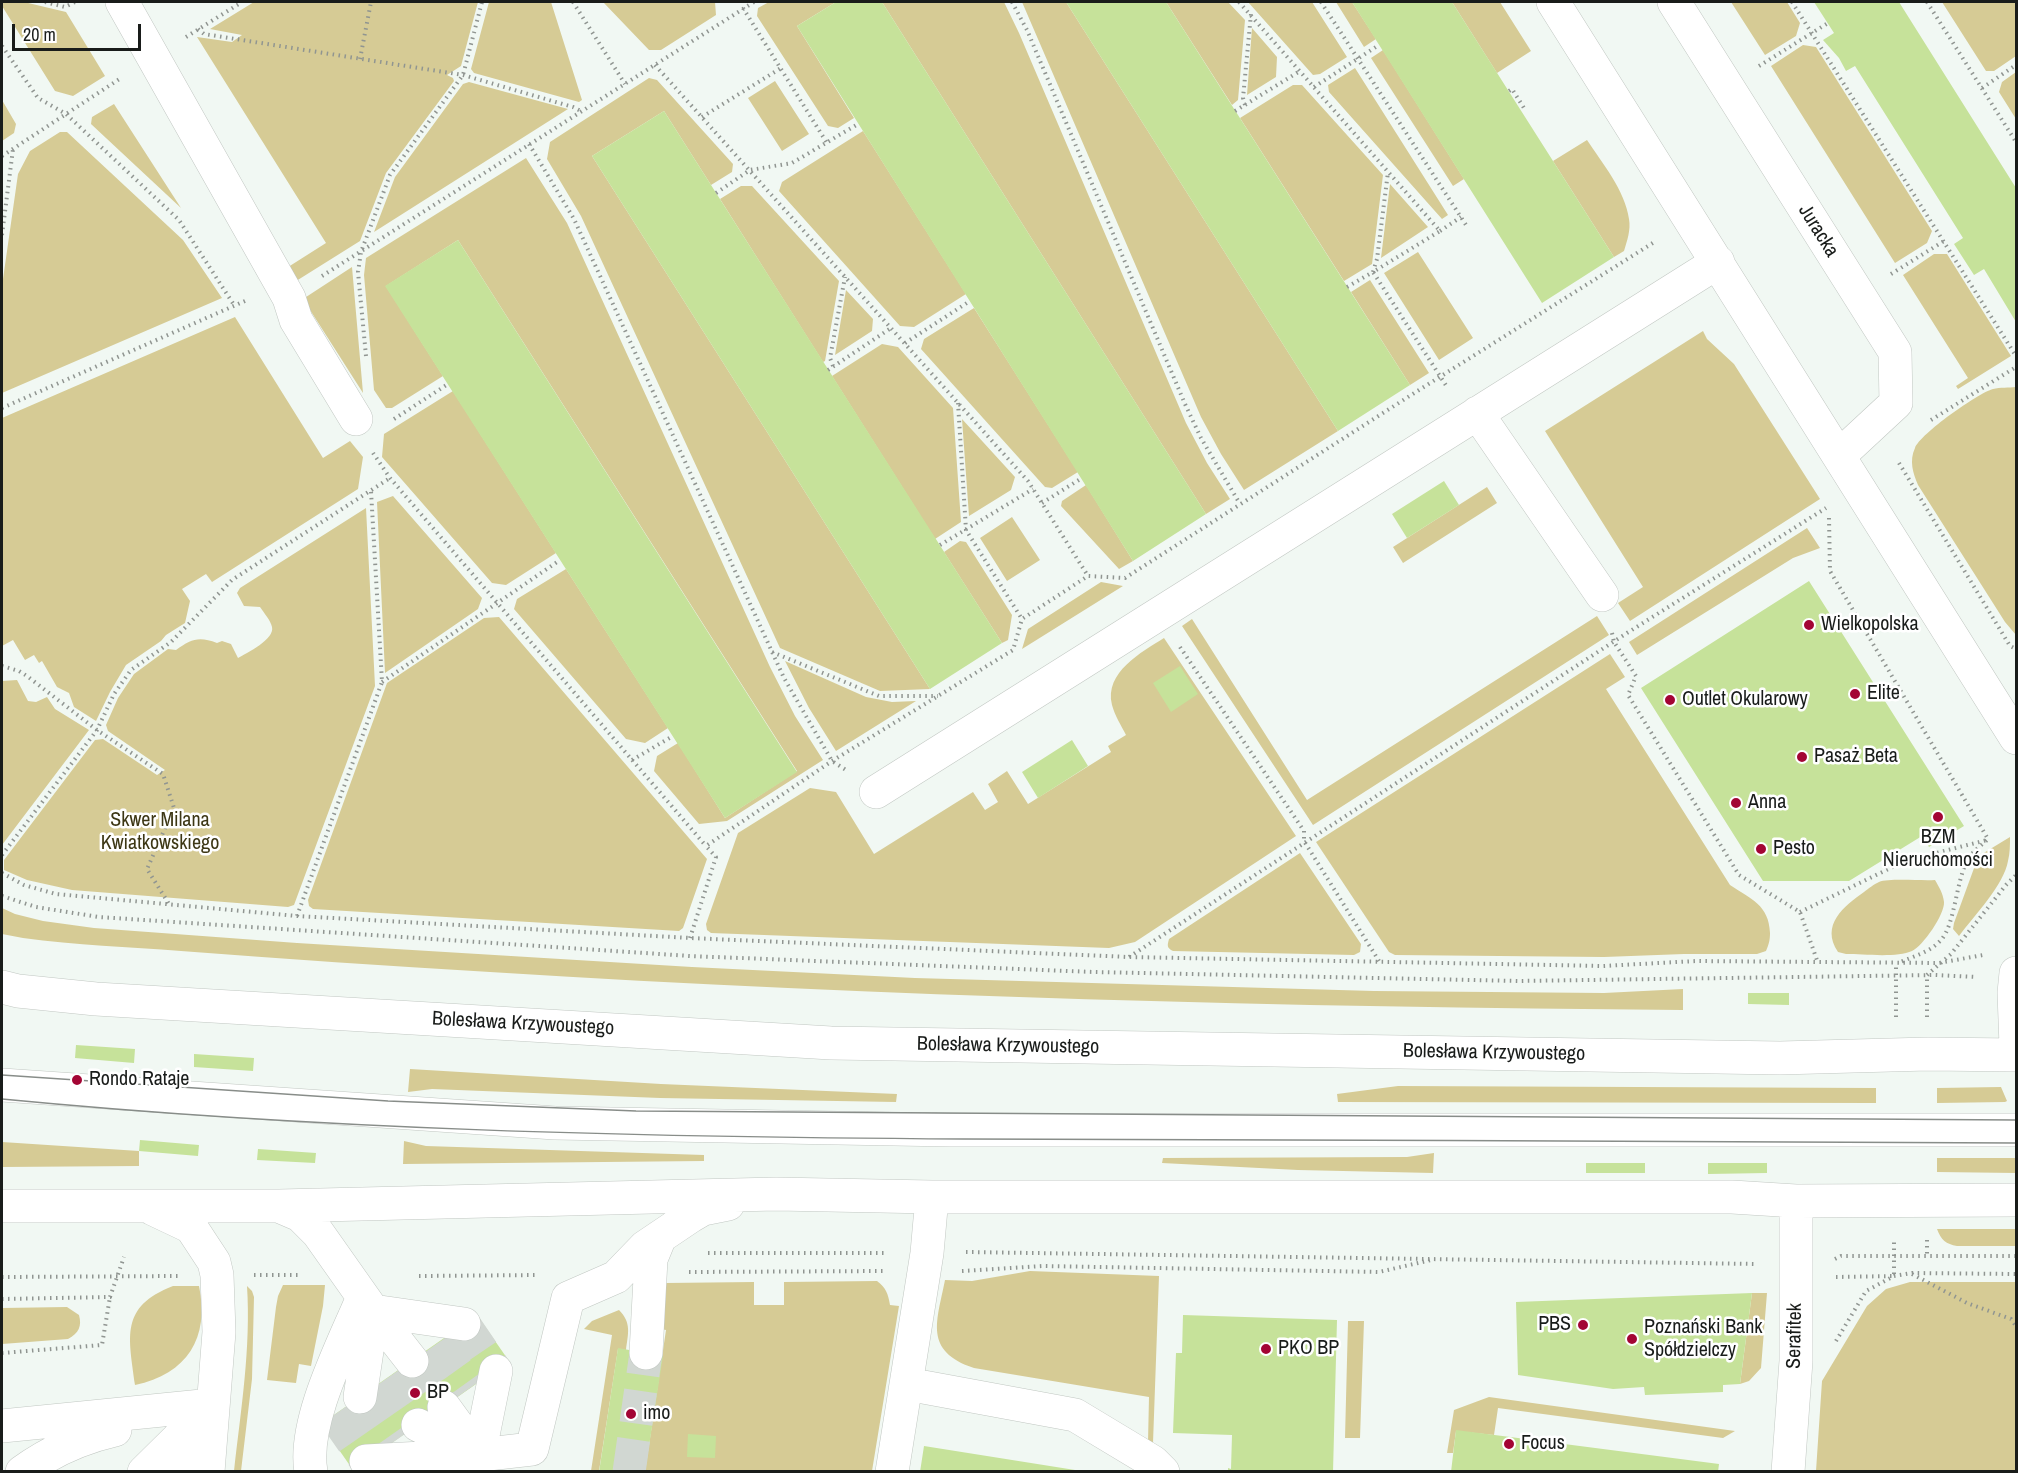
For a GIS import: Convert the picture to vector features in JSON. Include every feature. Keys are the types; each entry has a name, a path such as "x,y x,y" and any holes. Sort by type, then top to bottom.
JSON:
{"street":[{"path":"122,2 289,298 296,320 356,418"},
{"path":"1553,2 2016,738"},
{"name":"Juracka","path":"1674,2 1895,352 1896,403 1840,456"},
{"path":"876,792 1718,262"},
{"path":"1477,413 1602,595"},
{"path":"2016,973 2014,993 2016,1046"},
{"name":"Bolesława Krzywoustego","path":"2,987 18,991 96,999 831,1043 1780,1058 1928,1054 2016,1055"},
{"path":"2,1085 555,1123 951,1130 2016,1130"},
{"path":"479,1455 405,1434 479,1455 532,1460 568,1298 622,1274 645,1247 657,1244 703,1209 776,1194"},
{"path":"2,1206 279,1206 776,1194 932,1197 1732,1197 1796,1201 2016,1200"},
{"path":"892,1472 926,1262 932,1197"},
{"name":"Serafitek","path":"1788,1472 1796,1361 1796,1201"},
{"path":"279,1206 300,1215 318,1233 368,1304 399,1370 368,1304"},
{"path":"149,1207 191,1227 214,1262 217,1275 219,1332 208,1472"},
{"path":"646,1353 651,1259 657,1244"},
{"path":"368,1304 464,1324"},
{"path":"334,1415 368,1304"},
{"path":"311,1472 309,1462 316,1409 368,1304"},
{"path":"479,1455 483,1379"},
{"path":"907,1384 1075,1415 1153,1462 1163,1472"},
{"path":"2,1426 212,1405"},
{"path":"22,1472 72,1442 212,1405"},
{"path":"144,1472 212,1405"},
{"path":"179,1472 212,1405"},
{"path":"195,1472 212,1405"}],"path":[{"path":"45,2 65,8 75,2"},
{"path":"360,59 372,2"},
{"path":"366,360 358,272 362,252 390,175 463,75 482,2"},
{"path":"573,2 625,84"},
{"path":"2,408 234,305 266,293 289,298 754,2"},
{"path":"1012,2 1027,30 1185,404 1201,438 1240,504"},
{"path":"1239,2 1440,231"},
{"path":"1321,2 1468,228"},
{"path":"1792,2 2016,356"},
{"path":"1927,2 2016,142"},
{"path":"743,8 827,143"},
{"path":"1245,105 1243,98 1251,15"},
{"path":"1727,86 1828,23"},
{"path":"198,29 204,34 463,75 582,111"},
{"path":"1314,87 1379,45"},
{"path":"2,46 38,98 66,114 179,220 234,305"},
{"path":"655,65 1028,481 1088,576"},
{"path":"1982,88 2016,65"},
{"path":"702,117 780,69"},
{"path":"1235,111 1300,71"},
{"path":"1510,90 1524,108"},
{"path":"716,193 750,170 792,163 858,124"},
{"path":"529,144 574,219 784,678 832,760 876,792"},
{"path":"2,235 14,148"},
{"path":"1373,272 1377,260 1388,172"},
{"path":"1347,287 1461,217"},
{"path":"706,846 832,760 1013,650 1022,619 1088,576 1125,578 1660,239"},
{"path":"1858,294 1944,241"},
{"path":"1373,272 1462,410 1477,413"},
{"path":"832,366 830,358 845,276"},
{"path":"905,343 970,301"},
{"path":"828,370 891,328"},
{"path":"1922,426 2016,367"},
{"path":"389,423 448,384"},
{"path":"958,402 966,530 1022,619"},
{"path":"369,449 390,478 716,857 690,938"},
{"path":"1899,457 1899,463 2010,646 2016,649"},
{"path":"1893,467 1899,463"},
{"path":"2,855 97,730 114,694 131,669 171,642 232,580 390,478"},
{"path":"1042,503 1082,478"},
{"path":"940,545 1033,489"},
{"path":"297,916 382,682 371,490"},
{"path":"1128,957 1304,841 1829,507 1830,570 1988,839"},
{"path":"382,682 560,560"},
{"path":"1125,578 1159,615 1304,831 1304,841 1380,962"},
{"path":"1602,595 1598,612 1612,632 1614,642 1636,676 1628,696 1739,875 1800,912 1818,963"},
{"path":"772,652 879,696 939,696"},
{"path":"2,666 27,676 97,730 163,774 174,808 147,868 169,904"},
{"path":"632,760 673,736"},
{"path":"1800,912 1905,861 1988,839"},
{"path":"1896,963 1928,951 1943,939 1968,858 1988,839"},
{"path":"2,873 24,885 56,894 297,916 690,938 1128,957 1603,966 1696,961 1939,963 1989,955"},
{"path":"1927,975 1951,954 2016,875"},
{"path":"2,896 36,907 99,917 690,956 870,964 1094,972 1518,981 1927,975 2016,979"},
{"path":"657,1244 715,1253 926,1262 978,1271 1043,1266 1379,1272 1431,1260"},
{"path":"1831,1260 1841,1256 2016,1256"},
{"path":"2,1353 102,1345 110,1297 124,1257"},
{"path":"680,1272 926,1262 1431,1260 1796,1264"},
{"path":"1830,1351 1866,1291 1894,1276 1912,1273 2016,1274"},
{"path":"1912,1273 1966,1304 2011,1318 2016,1326"},
{"path":"244,1275 311,1274"},
{"path":"411,1276 539,1275"},
{"path":"2,1277 183,1276"},
{"path":"2,1299 110,1297"}],"green space":[{"path":"2,2 24,2 66,12 105,76 73,96 55,91 2,6"},
{"path":"254,2 478,2 461,66 447,75 454,81 386,173 360,241 293,283 285,269 326,243 197,37 232,42 242,35 210,29"},
{"path":"489,2 551,2 582,100 579,102 474,73 471,69"},
{"path":"603,2 715,2 716,15 661,50 649,50"},
{"path":"769,2 836,2 797,26 854,118 838,128 828,126 757,16 758,8"},
{"path":"882,2 1004,2 1186,423 1207,463 1230,499 1206,514"},
{"path":"1022,2 1066,2 1338,431 1244,490 1201,417"},
{"path":"1166,2 1228,2 1245,20 1238,100 1232,105"},
{"path":"1248,2 1312,2 1347,57 1320,74 1313,75"},
{"path":"1336,2 1352,2 1376,39 1364,47"},
{"path":"1452,2 1500,2 1531,51 1497,73"},
{"path":"1731,2 1787,2 1800,23 1796,36 1765,55"},
{"path":"1942,2 2016,2 2016,56 1994,71 1986,71"},
{"path":"1252,28 1277,57 1276,77 1247,95"},
{"path":"1803,45 1816,47 1932,231 1927,243 1895,263 1771,66"},
{"path":"1383,50 1464,179 1453,186 1371,58"},
{"path":"1355,68 1448,215 1442,219 1329,92 1328,85"},
{"path":"2016,72 2016,119 1999,92 2002,82"},
{"path":"649,78 657,80 733,164 732,172 711,185 664,111 592,156 930,689 880,691 780,648 581,216 547,159 550,142"},
{"path":"775,81 809,134 782,151 748,98"},
{"path":"469,82 568,109 374,232 395,177 463,84"},
{"path":"1293,85 1302,85 1383,175 1372,264 1344,281 1240,118"},
{"path":"2,100 16,124 14,133 2,141"},
{"path":"114,104 181,208 91,124 92,117"},
{"path":"863,131 966,294 914,327 900,326 779,191 782,182"},
{"path":"60,132 67,132 183,240 222,298 2,393 2,286 18,174 30,151"},
{"path":"1587,140 1612,177 1627,208 1629,231 1624,251 1614,257 1553,161"},
{"path":"526,158 567,223 770,667 795,716 823,760 727,821 699,824 654,771 657,756 678,743 725,818 797,771 458,240 386,286 443,376 392,408 386,408 374,390 364,275 366,258"},
{"path":"1390,184 1428,227 1381,258"},
{"path":"741,186 752,186 839,281 823,362 720,199"},
{"path":"1418,252 1473,338 1439,360 1384,273"},
{"path":"1934,254 1947,254 2011,356 1958,389 1956,386 1968,378 1903,275"},
{"path":"352,267 363,393 303,299"},
{"path":"1370,280 1429,373 1410,385 1351,292"},
{"path":"846,290 873,319 872,331 835,355"},
{"path":"974,308 1078,472 1052,488 1045,487 921,349 924,339"},
{"path":"235,317 323,458 350,441 363,457 358,489 212,582 206,574 182,589 190,601 185,623 126,665 96,721 74,707 69,693 57,687 42,661 39,663 34,655 25,660 13,640 2,646 2,418"},
{"path":"1703,331 1707,339 1734,364 1820,499 1630,621 1618,603 1643,587 1545,431"},
{"path":"882,344 898,347 953,408 961,522 935,539 832,376"},
{"path":"2016,387 2016,635 2005,622 1918,485 1912,462 1913,453 1919,442 1950,415 1986,392 1996,388"},
{"path":"453,391 556,553 506,585 492,583 382,457 384,434"},
{"path":"962,419 1015,477 1011,490 969,516"},
{"path":"1086,485 1133,561 1119,569 1061,506 1062,501"},
{"path":"1487,487 1497,503 1403,563 1393,547"},
{"path":"393,496 482,598 478,609 385,673 377,502"},
{"name":"Skwer Milana Kwiatkowskiego","path":"366,508 375,686 294,905 288,907 72,890 27,880 4,870 4,860 95,740 103,739 157,775 165,770 108,731 106,725 118,698 134,674 168,649 176,650 195,640 217,643 222,641 231,644 238,658 265,641 272,632 269,620 260,607 244,606 237,593 240,588"},
{"path":"1012,517 1040,560 1007,581 980,538"},
{"path":"1807,528 1820,548 1793,558 1637,655 1629,642"},
{"path":"960,541 966,542 1012,615 1008,640 1002,643 944,552"},
{"path":"566,569 668,728 645,743 626,739 514,609 517,599"},
{"path":"1101,582 1123,586 1022,649 1028,629"},
{"path":"1597,616 1609,635 1313,825 1182,626 1192,619 1307,800"},
{"path":"499,617 707,859 683,928 679,931 313,909 309,906 308,900 387,683 484,618"},
{"path":"1164,638 1296,836 1135,942 1109,948 711,933 707,930 706,924 738,833 810,788 836,792 874,854 973,792 985,810 998,802 988,784 1007,771 1028,804 1111,752 1108,746 1126,735 1112,705 1111,693 1114,683 1127,664"},
{"path":"1610,654 1625,677 1606,689 1730,885 1752,899 1762,909 1769,923 1770,933 1766,951 1757,954 1604,957 1395,955 1389,952 1316,842"},
{"path":"785,661 866,697 892,702 916,701 836,751 809,708"},
{"path":"17,680 28,701 36,702 47,697 55,709 89,730 2,845 2,681"},
{"path":"2010,837 2009,858 2001,880 1959,936 1953,929 1954,923 1977,860 1982,854"},
{"path":"1300,853 1361,944 1360,952 1354,955 1173,951 1169,948 1169,939"},
{"path":"1935,880 1943,896 1943,907 1932,929 1917,948 1906,953 1889,955 1838,952 1833,942 1833,925 1842,910 1856,897 1879,882"},
{"path":"2,908 43,921 94,928 297,943 915,978 1374,991 1604,993 1683,989 1683,1010 1086,999 788,988 451,970 102,946 23,938 2,934"},
{"path":"410,1069 661,1084 897,1094 896,1102 660,1098 432,1089 408,1092"},
{"path":"1398,1086 1876,1088 1876,1103 1338,1102 1337,1094"},
{"path":"2001,1087 2007,1101 2005,1102 1937,1103 1937,1088"},
{"path":"404,1141 426,1146 704,1155 704,1161 403,1164"},
{"path":"2,1142 139,1151 139,1166 2,1167"},
{"path":"1434,1153 1433,1173 1298,1170 1162,1163 1163,1158 1407,1157"},
{"path":"1937,1158 2016,1158 2016,1173 1937,1172"},
{"path":"1937,1229 2016,1229 2016,1246 1957,1246 1944,1241"},
{"path":"1030,1271 1159,1276 1153,1443 1148,1442 1149,1397 974,1368 947,1353 937,1333 945,1280 972,1281"},
{"path":"877,1281 886,1291 890,1305 899,1306 872,1471 645,1472 666,1330 661,1329 666,1283 754,1282 754,1305 784,1305 784,1282"},
{"path":"1910,1282 2016,1282 2016,1471 1816,1471 1822,1381 1867,1306 1886,1289"},
{"path":"283,1285 325,1285 311,1366 299,1364 296,1383 267,1380 276,1307"},
{"path":"173,1286 199,1286 202,1305 197,1337 191,1351 181,1363 153,1380 135,1385 130,1338 136,1314 143,1304 156,1294"},
{"path":"247,1286 254,1297 252,1379 241,1471 234,1471 248,1332"},
{"path":"1752,1293 1767,1293 1761,1368 1749,1381 1740,1384"},
{"path":"67,1307 79,1315 80,1323 77,1332 68,1339 2,1344 2,1308"},
{"path":"619,1310 627,1324 626,1350 618,1349 599,1471 591,1471 612,1335 584,1329 592,1321"},
{"path":"1348,1321 1364,1321 1360,1438 1345,1438"},
{"path":"1489,1397 1735,1431 1723,1438 1498,1408 1494,1435 1456,1431 1453,1453 1447,1453 1454,1410"}],"building":[{"path":"836,2 882,2 1206,514 1133,561 797,26"},
{"path":"1066,2 1166,2 1410,385 1338,431"},
{"path":"1352,2 1452,2 1614,257 1542,303"},
{"path":"1814,2 1899,2 2016,188 2016,322 1984,269 1974,275 1954,244 1963,238 1855,66 1846,71 1839,58 1823,40 1834,33"},
{"path":"664,111 1002,643 930,689 592,156"},
{"path":"458,240 797,772 725,818 385,286"},
{"path":"1444,481 1459,505 1407,538 1392,514"},
{"name":"Pasaż Beta","path":"1809,581 1964,826 1929,847 1922,836 1849,881 1763,881 1641,688"},
{"path":"1180,666 1198,694 1171,712 1153,683"},
{"path":"1072,740 1088,766 1038,798 1022,772"},
{"path":"1748,993 1789,993 1789,1005 1748,1004"},
{"path":"76,1045 135,1049 134,1063 75,1058"},
{"path":"194,1054 254,1058 253,1071 194,1067"},
{"path":"140,1140 199,1145 198,1156 139,1151"},
{"path":"258,1149 316,1153 315,1163 257,1160"},
{"path":"1586,1163 1645,1163 1645,1173 1586,1173"},
{"path":"1708,1163 1767,1163 1767,1173 1708,1174"},
{"name":"Poznański Bank Spółdzielczy","path":"1752,1293 1740,1384 1723,1385 1723,1392 1645,1395 1644,1387 1613,1389 1518,1375 1516,1302"},
{"name":"BP","path":"477,1315 509,1361 353,1470 321,1424"},
{"path":"1183,1315 1337,1320 1333,1472 1228,1472 1228,1468 1231,1469 1232,1435 1173,1433 1176,1353 1182,1353"},
{"name":"imo","path":"618,1348 663,1356 645,1472 599,1472"},
{"name":"Focus","path":"1456,1430 1719,1464 1718,1472 1451,1472"},
{"path":"688,1434 716,1436 715,1458 687,1457"},
{"path":"924,1446 1075,1470 1075,1472 920,1472"}],"tunnel":[{"path":"464,1324 496,1371"},
{"path":"438,1343 470,1388"},
{"path":"629,1472 646,1353"},
{"path":"412,1361 444,1407"},
{"path":"386,1379 418,1425"},
{"path":"360,1397 392,1443"},
{"path":"334,1415 366,1461"}],"tram line":[{"path":"2,1075 388,1101 636,1111 2016,1120"},
{"path":"2,1099 242,1118 602,1134 963,1139 2016,1143"}],"place":[{"name":"Wielkopolska","path":"1809,625"},
{"name":"Elite","path":"1855,694"},
{"name":"Outlet Okularowy","path":"1670,700"},
{"name":"Pasaż Beta","path":"1802,757"},
{"name":"Anna","path":"1736,803"},
{"name":"BZM Nieruchomości","path":"1938,817"},
{"name":"Pesto","path":"1761,849"},
{"name":"Rondo Rataje","path":"77,1080"},
{"name":"PBS","path":"1583,1325"},
{"name":"Poznański Bank Spółdzielczy","path":"1632,1339"},
{"name":"PKO BP","path":"1266,1349"},
{"name":"BP","path":"415,1393"},
{"name":"imo","path":"631,1414"},
{"name":"Focus","path":"1509,1444"}]}
